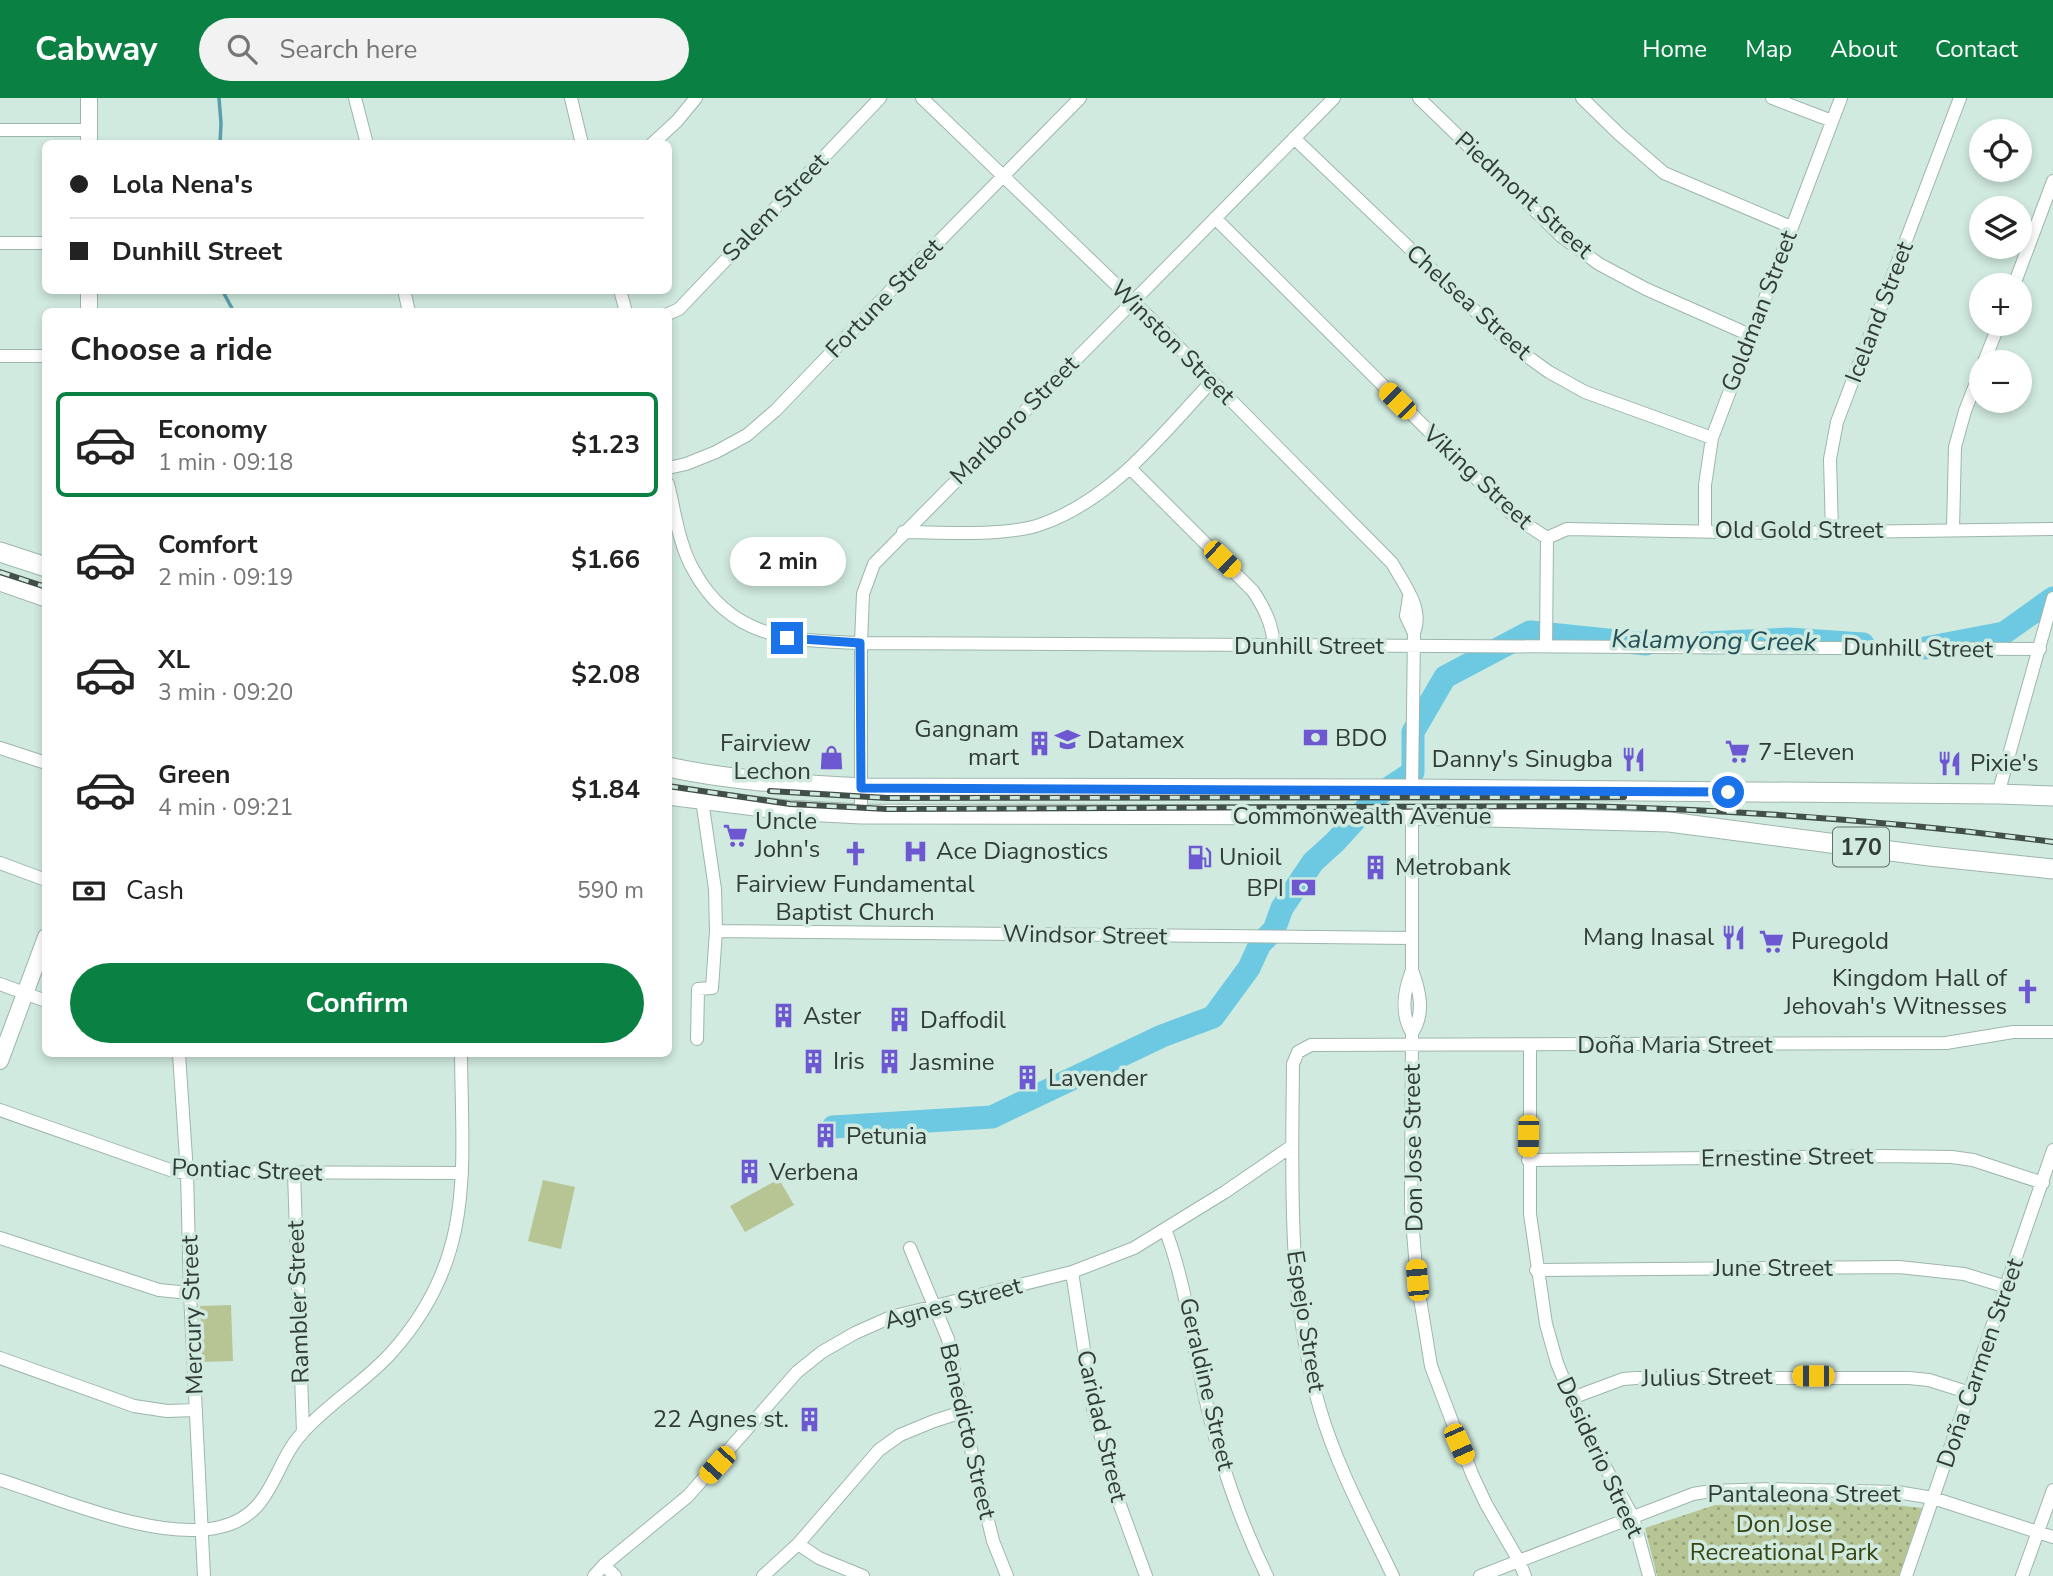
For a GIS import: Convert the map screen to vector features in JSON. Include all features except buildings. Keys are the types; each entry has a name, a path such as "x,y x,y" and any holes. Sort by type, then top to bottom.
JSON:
{"main road":[{"path":"0,552 42,566"},
{"path":"0,581 42,596"},
{"name":"Commonwealth Avenue","path":"672,768 699,774 861,788 1412,789 2053,796"},
{"name":"Commonwealth Avenue","path":"672,796 786,810 861,814 1412,816 1669,822 1929,856 2053,869"}],"street":[{"path":"0,130 89,137 89,98"},
{"path":"355,98 367,140"},
{"path":"571,98 582,140"},
{"path":"656,140 696,98"},
{"name":"Salem Street","path":"672,312 679,309 880,98"},
{"name":"Winston Street","path":"922,98 1133,301 1392,563 1409,597 1406,616 1414,633 1412,789"},
{"name":"Fortune Street","path":"672,467 716,452 747,435 776,410 1080,98"},
{"name":"Marlboro Street","path":"861,814 860,643 863,594 874,564 1334,98"},
{"name":"Piedmont Street","path":"1419,98 1561,236 1599,264 1646,289 1750,335"},
{"path":"1582,98 1664,173 1791,227"},
{"path":"1772,98 1832,121"},
{"name":"Goldman Street","path":"1705,530 1705,485 1712,438 1841,98"},
{"name":"Iceland Street","path":"1832,532 1830,459 1837,422 1960,98"},
{"name":"Chelsea Street","path":"1294,138 1510,344 1549,372 1586,392 1712,438"},
{"path":"2018,273 2053,181"},
{"name":"Viking Street","path":"1215,218 1514,516 1547,538 1546,646"},
{"path":"0,243 42,243"},
{"path":"0,356 42,356"},
{"path":"903,532 998,531 1041,525 1099,495 1130,468 1212,381"},
{"path":"1953,529 1955,447 1969,401"},
{"path":"1130,468 1253,591 1272,625 1274,645"},
{"name":"Dunhill Street","path":"672,499 693,570 708,592 740,622 787,638 860,643 2040,649"},
{"name":"Old Gold Street","path":"1547,538 1567,529 1832,532 2053,529"},
{"path":"1998,794 2053,598"},
{"path":"0,748 42,762"},
{"path":"697,1039 698,989 712,988 716,931 715,889 702,800"},
{"name":"Don Jose Street","path":"1412,816 1412,970 1419,989 1420,1021 1412,1039 1411,1208 1417,1280 1432,1366 1472,1474 1486,1504 1520,1561 1525,1576"},
{"path":"0,863 42,879"},
{"name":"Windsor Street","path":"716,931 1411,938"},
{"path":"0,1062 42,948"},
{"path":"0,984 42,999"},
{"name":"Doña Maria Street","path":"1298,1052 1311,1045 1412,1039 1530,1046 1946,1043 2013,1032 2053,1032"},
{"name":"Desiderio Street","path":"1530,1046 1530,1214 1536,1270 1546,1324 1557,1363 1585,1431 1633,1517 1649,1576"},
{"name":"Espejo Street","path":"1298,1052 1293,1064 1292,1146 1295,1272 1304,1341 1320,1411 1344,1472 1393,1576"},
{"name":"Mercury Street","path":"179,1057 187,1173 204,1576"},
{"path":"0,1480 132,1522 178,1529 202,1530 239,1521 254,1511 266,1496 303,1432 391,1353 424,1309 447,1262 460,1213 461,1057"},
{"name":"Pontiac Street","path":"0,1110 165,1169 187,1173 461,1173"},
{"name":"Agnes Street","path":"594,1576 604,1564 688,1496 797,1372 822,1353 855,1333 891,1317 1072,1272 1134,1248 1226,1192 1292,1146"},
{"name":"Doña Carmen Street","path":"1906,1576 2053,1150"},
{"name":"Ernestine Street","path":"1528,1160 1952,1157 1973,1160 2043,1183"},
{"name":"Rambler Street","path":"294,1173 303,1432"},
{"name":"Geraldine Street","path":"1166,1229 1180,1269 1206,1404 1221,1456 1251,1543 1267,1576"},
{"path":"0,1238 159,1290 190,1293"},
{"name":"Benedicto Street","path":"909,1248 948,1339 962,1412 993,1541 1007,1576"},
{"name":"June Street","path":"1536,1270 1899,1266 1964,1274 2007,1287"},
{"name":"Caridad Street","path":"1072,1272 1093,1408 1120,1505 1146,1576"},
{"path":"0,1358 134,1406 167,1411 196,1410"},
{"name":"Julius Street","path":"1572,1398 1623,1379 1636,1378 1909,1378 1929,1380 1970,1393"},
{"path":"763,1576 797,1544 878,1450 900,1435 934,1420 962,1412"},
{"name":"Pantaleona Street","path":"1480,1576 1693,1494 1711,1491 1771,1489 1897,1492 1933,1498 2053,1536"},
{"path":"2022,1576 2053,1490"},
{"path":"797,1544 819,1558 863,1576"},
{"path":"604,1564 615,1576"}],"green space":[{"path":"779,1179 794,1205 745,1232 730,1206"},
{"path":"543,1180 575,1187 561,1249 528,1241"},
{"path":"231,1305 233,1361 202,1362 200,1306"},
{"name":"Don Jose Recreational Park","path":"1800,1501 1877,1503 1922,1508 1899,1576 1657,1576 1645,1528 1715,1505"}],"waterway":[{"path":"219,98 220,140"},
{"path":"224,294 232,308"},
{"name":"Kalamyong Creek","path":"1925,648 2004,633 2053,598"},
{"name":"Kalamyong Creek","path":"833,1127 992,1117 1162,1036 1213,1017 1249,968 1260,944 1274,930 1282,908 1313,862 1378,795 1413,772 1413,732 1445,677 1530,632 1646,644"},
{"name":"Kalamyong Creek","path":"1705,643 1789,639 1863,644"}],"railway":[{"path":"0,572 42,586"},
{"path":"672,787 790,804 887,809 1639,808 1876,822 2053,842"},
{"path":"770,791 887,798 1624,797"}],"place":[{"name":"BDO","path":"1315,738"},
{"name":"Datamex","path":"1067,740"},
{"name":"Gangnam mart","path":"1039,743"},
{"name":"7-Eleven","path":"1738,752"},
{"name":"Fairview Lechon","path":"831,757"},
{"name":"Danny's Sinugba","path":"1633,759"},
{"name":"Pixie's","path":"1950,763"},
{"name":"Uncle John's","path":"735,835"},
{"name":"Ace Diagnostics","path":"916,851"},
{"name":"Fairview Fundamental Baptist Church","path":"855,853"},
{"name":"Unioil","path":"1199,857"},
{"name":"Metrobank","path":"1375,867"},
{"name":"BPI","path":"1304,888"},
{"name":"Mang Inasal","path":"1734,937"},
{"name":"Puregold","path":"1771,941"},
{"name":"Kingdom Hall of Jehovah's Witnesses","path":"2027,992"},
{"name":"Aster","path":"783,1016"},
{"name":"Daffodil","path":"900,1020"},
{"name":"Iris","path":"813,1061"},
{"name":"Jasmine","path":"890,1062"},
{"name":"Lavender","path":"1028,1078"},
{"name":"Petunia","path":"826,1136"},
{"name":"Verbena","path":"749,1172"},
{"name":"22 Agnes st.","path":"809,1419"}],"route":[{"path":"787,638 860,643 861,788 1728,792"}]}
